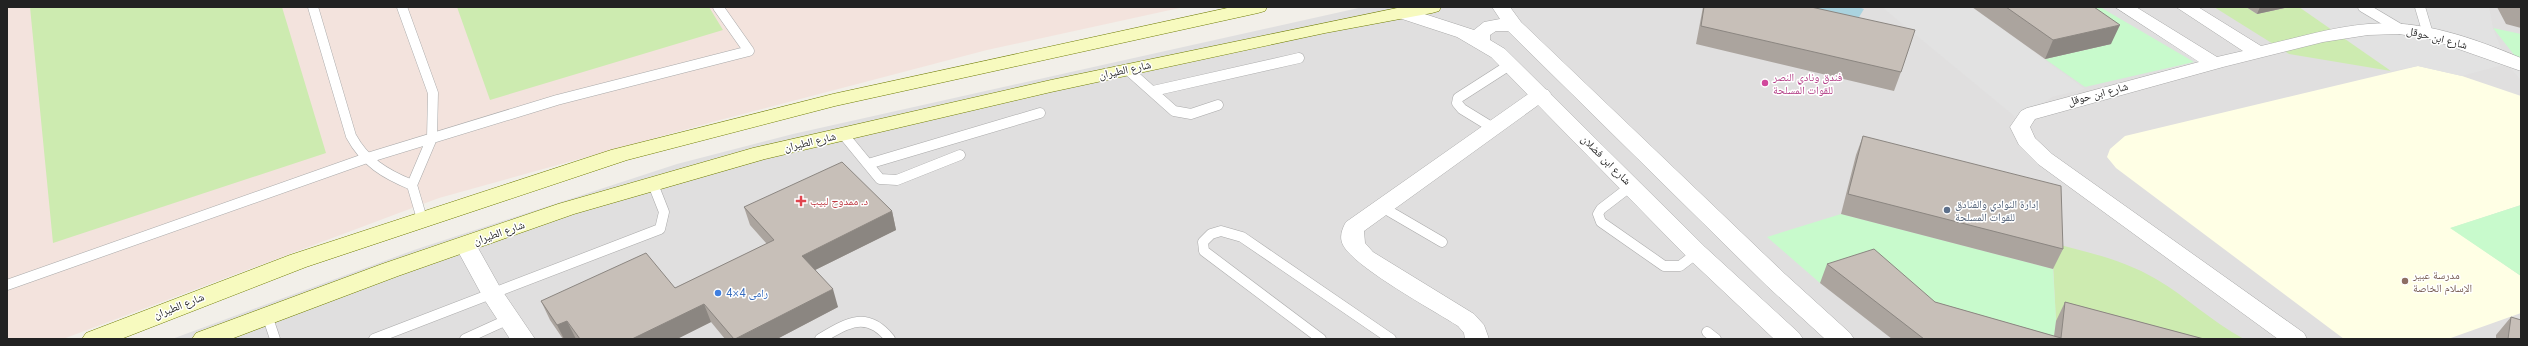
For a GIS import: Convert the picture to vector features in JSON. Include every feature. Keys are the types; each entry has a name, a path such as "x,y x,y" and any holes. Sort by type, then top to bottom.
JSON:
{"main road":[{"name":"شارع الطيران","path":"95,339 291,263 619,155 732,124 1164,26 1258,7"},
{"name":"شارع الطيران","path":"205,339 267,315 566,209 761,153 1325,27 1432,7"}],"street":[{"path":"1501,7 1514,26 1776,280 1840,339"},
{"path":"2124,7 2214,63"},
{"path":"2185,7 2258,52"},
{"name":"شارع ابن فضلان","path":"1403,13 1445,25 1481,42 1512,64 1697,253 1790,339"},
{"path":"1481,42 1480,34 1486,28 1499,25 1514,26"},
{"name":"شارع ابن حوقل","path":"2295,339 2045,159 2026,141 2020,127 2028,115 2034,112 2214,63 2351,31 2400,29 2428,34 2488,52 2521,65"},
{"path":"1477,339 1476,331 1466,320 1357,250 1352,242 1351,234 1354,227 1541,94"},
{"path":"465,244 492,293 523,339"}],"lane":[{"path":"312,7 350,136 364,159 393,178 412,185"},
{"path":"402,7 433,93 432,138 412,185 422,219"},
{"path":"7,285 364,159 592,90 748,51 718,7"},
{"path":"2363,7 2400,29"},
{"path":"2420,7 2428,34"},
{"path":"1153,91 1299,58"},
{"path":"1493,128 1462,109 1457,103 1458,98 1512,64"},
{"path":"1128,70 1174,111 1181,114 1191,114 1218,106"},
{"path":"868,164 1040,113"},
{"path":"843,134 880,179 897,180 960,155"},
{"path":"374,339 660,229 665,222 665,214 653,184"},
{"path":"1631,186 1600,209 1598,214 1601,222 1664,266 1680,266 1697,253"},
{"path":"1382,207 1442,242"},
{"path":"1321,339 1204,250 1202,242 1208,234 1220,230 1232,231 1242,236 1392,339"},
{"path":"267,315 275,339"},
{"path":"464,339 509,320"},
{"path":"820,339 842,326 866,320 875,323 890,339"}],"shaded area":[{"path":"7,7 1184,7 987,50 720,120 439,198 63,339 7,339"},
{"path":"1363,7 2521,7 2521,339 172,339 414,250 677,164 793,134"},
{"path":"1882,7 1972,7 2085,89 2052,97 2018,119"},
{"path":"2299,7 2489,7 2493,28 2507,63 2521,58 2521,80 2507,64 2462,76 2418,66 2391,71"},
{"path":"2418,66 2462,76 2521,96 2521,205 2451,228 2521,276 2521,313 2448,339 2344,339 2116,168 2107,157 2110,149 2125,136"}],"green space":[{"path":"30,7 282,7 326,153 53,243"},
{"path":"457,7 709,7 723,30 490,100"},
{"path":"2061,7 2100,7 2194,62 2085,87 2045,59 2111,44"},
{"path":"2214,7 2246,7 2257,14 2289,7 2322,7 2391,71 2289,54"},
{"path":"2493,28 2521,34 2521,58 2515,56"},
{"path":"2521,205 2521,276 2450,228"},
{"path":"1841,214 2053,269 2056,321 2054,339 1988,339 1867,267 1820,283 1767,237"},
{"path":"2052,243 2105,257 2144,272 2244,339 2123,339 2056,321"}],"water":[{"path":"1769,7 1858,7 1864,9 1853,27"}],"building":[{"path":"1704,7 1811,7 1915,30 1901,72 1701,26"},
{"path":"2006,7 2094,7 2120,25 2053,40"},
{"name":"إدارة النوادي والفنادق للقوات المسلحة","path":"1863,136 2061,186 2063,249 1848,194"},
{"path":"842,162 892,211 802,256 833,289 735,339 704,304 632,339 580,339 567,321 557,325 541,301 646,253 675,288 774,240 744,207"},
{"path":"1874,249 1935,302 2061,338 2065,302 2204,339 1924,339 1827,264"},
{"path":"2511,317 2521,320 2521,339 2508,339"}],"place":[{"name":"فندق ونادي النصر للقوات المسلحة","path":"1765,83"},
{"name":"د. ممدوح لبيب","path":"801,201"},
{"name":"إدارة النوادي والفنادق للقوات المسلحة","path":"1947,210"},
{"name":"مدرسة عبير الإسلام الخاصة","path":"2405,281"},
{"name":"رامى 4×4","path":"718,293"}]}
